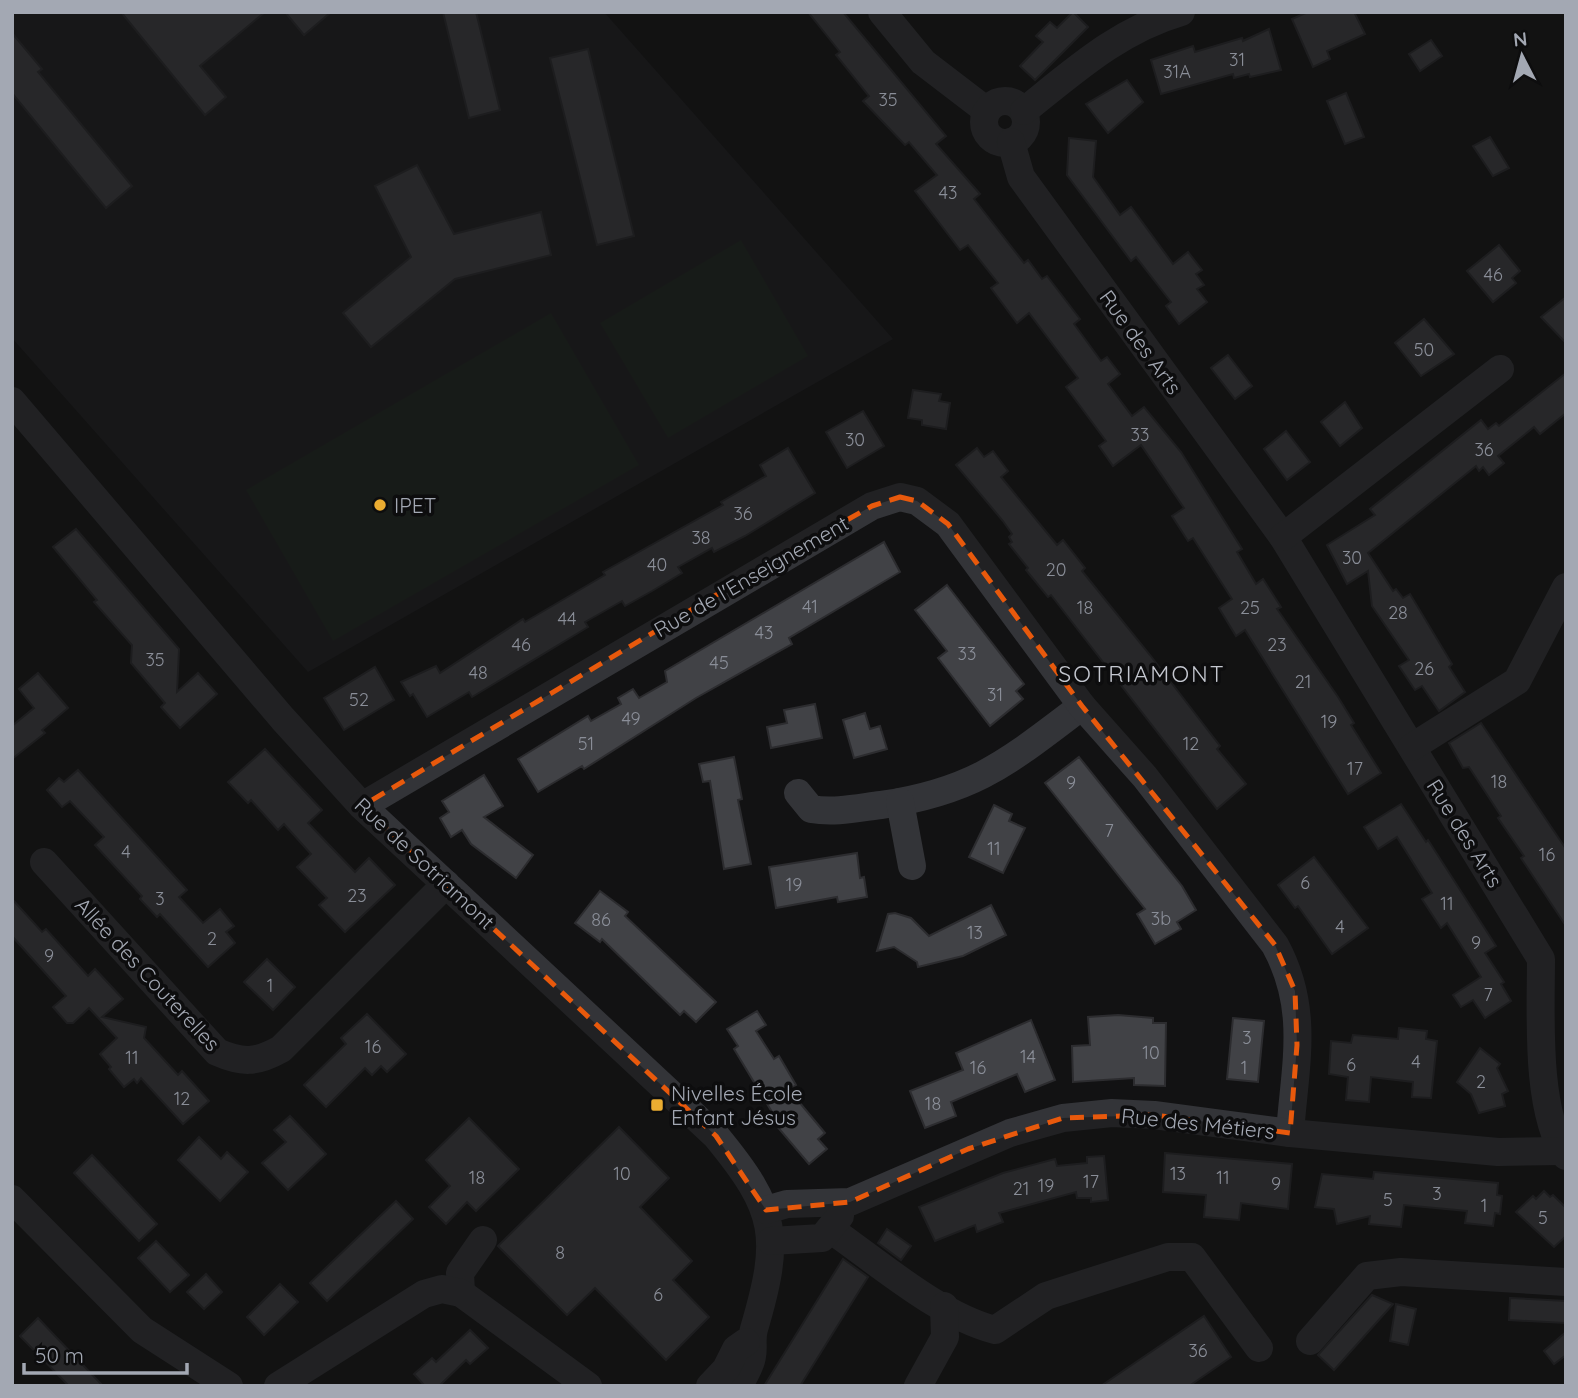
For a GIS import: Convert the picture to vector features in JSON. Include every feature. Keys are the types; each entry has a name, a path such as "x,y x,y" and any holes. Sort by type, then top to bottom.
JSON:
{"street":[{"path":"882,12 923,62 986,111"},
{"path":"1024,111 1108,44 1150,21 1181,12"},
{"path":"1002,100 1013,102 1024,111 1024,132 1011,142 996,141 990,137 984,126 986,111 1002,100"},
{"name":"Rue des Arts","path":"1011,142 1021,177 1283,537 1541,959 1553,981 1540,1041 1548,1107 1564,1153"},
{"path":"1283,537 1500,369"},
{"name":"Rue de Sotriamont","path":"12,401 283,719 362,806 716,1136 743,1168 766,1210 771,1241 770,1274 751,1338 752,1357 739,1386"},
{"name":"Rue de l'Enseignement","path":"362,806 775,560 872,506 900,497 917,501 948,524 1082,706 1145,777 1275,945 1289,970 1295,991 1298,1020 1290,1133"},
{"path":"1412,747 1517,681 1566,587"},
{"path":"798,793 811,809 831,812 936,795 975,781 1005,765 1082,706"},
{"path":"900,802 912,866"},
{"name":"Allée des Couterelles","path":"44,862 217,1052 238,1061 265,1058 281,1049 446,884"},
{"name":"Rue des Métiers","path":"850,1202 923,1173 968,1149 1063,1118 1112,1113 1154,1115 1290,1133 1498,1152 1564,1153"},
{"path":"12,1199 142,1330 229,1386"},
{"path":"766,1210 788,1204 850,1202"},
{"path":"771,1241 822,1238 850,1202"},
{"path":"830,1229 944,1306 976,1325 995,1330 1046,1296 1168,1257 1192,1257 1259,1348"},
{"path":"461,1293 460,1273 482,1240"},
{"path":"1310,1341 1367,1276 1401,1272 1566,1282"},
{"path":"278,1386 424,1294 442,1289 461,1293 588,1386"},
{"path":"918,1386 945,1337 944,1306"},
{"name":"Rue de Sotriamont","path":"710,1386 726,1369 736,1349 751,1338"}],"highlighted area":[{"path":"900,497 917,501 948,524 1082,706 1275,945 1295,991 1297,1045 1290,1133 1154,1115 1063,1118 968,1149 850,1202 766,1210 716,1136 362,806 775,560 872,506"}],"shaded area":[{"name":"IPET","path":"12,12 604,12 893,339 308,672 12,338"},
{"path":"741,240 808,356 668,438 600,323"},
{"path":"551,313 639,465 333,641 246,490"}],"building":[{"path":"121,12 265,12 200,66 226,97 205,115"},
{"path":"285,12 331,12 304,35"},
{"path":"443,12 476,12 500,110 469,118"},
{"path":"808,12 843,12 946,136 936,144 980,194 974,199 1024,263 1028,260 1042,279 1047,276 1080,319 1074,324 1101,361 1107,357 1120,374 1108,384 1132,416 1144,407 1181,452 1242,549 1237,552 1256,584 1263,579 1281,607 1277,609 1338,697 1354,723 1351,725 1381,773 1348,794 1245,630 1236,636 1219,608 1232,599 1193,538 1188,541 1172,516 1184,508 1141,445 1113,466 1099,446 1106,441 1066,387 1078,378 1029,313 1017,323 991,288 998,283 968,245 960,250 915,191 937,175 909,142 905,145 863,101 869,96 836,55 840,52"},
{"path":"1073,12 1088,27 1035,80 1020,66 1043,42 1036,36 1050,22 1057,28"},
{"path":"1308,12 1354,12 1365,34 1327,51 1330,59 1313,67 1292,19"},
{"path":"1269,29 1281,70 1250,77 1249,74 1234,78 1233,74 1161,94 1151,60 1193,46 1195,52 1242,38 1243,41"},
{"path":"12,33 42,69 38,72 132,186 106,208 12,93"},
{"path":"1431,40 1442,56 1420,71 1409,54"},
{"path":"588,49 634,236 597,245 550,58"},
{"path":"1127,80 1143,102 1108,133 1086,104"},
{"path":"1346,93 1364,137 1345,144 1327,101"},
{"path":"1490,137 1509,168 1493,176 1473,146"},
{"path":"1069,138 1096,141 1093,177 1120,215 1131,207 1173,264 1188,252 1202,270 1196,274 1204,285 1197,289 1207,302 1179,324 1166,306 1171,302 1136,257 1131,261 1067,175"},
{"path":"417,165 454,234 541,212 551,255 455,279 371,347 343,313 411,257 375,186"},
{"path":"1499,245 1520,271 1512,278 1516,283 1493,302 1467,271"},
{"path":"1566,297 1566,343 1541,317"},
{"path":"1424,319 1454,354 1421,376 1395,343"},
{"path":"1228,355 1252,386 1235,399 1211,368"},
{"path":"1566,373 1566,413 1540,434 1534,427 1498,456 1504,463 1489,475 1483,467 1479,471 1476,466 1368,553 1393,591 1396,589 1403,598 1410,594 1452,664 1449,667 1465,692 1439,711 1422,686 1415,690 1399,666 1409,660 1372,606 1368,571 1347,584 1327,545 1375,515 1370,509 1481,420 1488,429 1496,423 1499,426"},
{"path":"913,390 941,394 939,401 950,403 946,429 922,425 922,420 908,418"},
{"path":"1345,402 1362,428 1340,446 1321,422"},
{"path":"863,411 884,446 847,468 826,432"},
{"path":"1286,431 1310,462 1287,480 1264,449"},
{"path":"788,448 815,493 745,536 714,552 712,548 678,567 682,573 652,591 625,606 622,601 585,622 588,627 472,697 469,692 427,717 413,694 410,696 401,682 436,666 440,673 523,619 525,622 605,575 603,572 723,505 721,502 766,476 760,465"},
{"path":"977,448 984,457 993,451 1008,471 1001,477 1057,545 1063,540 1085,568 1082,571 1150,655 1220,746 1217,749 1246,784 1217,809 1051,595 1048,597 1026,570 1028,568 1009,544 1012,542 1009,537 1012,534 956,465"},
{"path":"76,529 179,649 177,692 198,673 217,694 180,728 161,707 165,703 131,663 132,645 94,602 97,600 53,547"},
{"path":"884,542 900,572 789,638 792,644 696,698 584,769 582,766 538,792 518,759 588,716 591,721 621,704 618,698 633,689 639,698 667,682 665,671"},
{"path":"947,585 1024,684 1016,691 1023,699 990,726 938,658 947,651 915,610"},
{"path":"375,667 394,700 344,730 324,698"},
{"path":"38,673 68,708 42,730 45,733 12,759 12,726 34,708 19,689"},
{"path":"815,704 822,738 771,748 767,727 787,723 784,710"},
{"path":"865,713 870,729 880,726 887,749 854,758 843,720"},
{"path":"1481,723 1566,849 1566,926 1521,858 1524,856 1498,818 1501,816 1469,767 1463,768 1449,743"},
{"path":"265,749 322,810 308,823 355,872 369,858 395,885 345,932 319,905 327,898 297,867 311,854 284,824 278,830 251,800 248,803 228,782"},
{"path":"734,757 742,799 738,800 751,864 724,869 710,781 703,782 699,764"},
{"path":"1079,757 1182,886 1196,910 1177,922 1181,929 1155,944 1137,914 1145,909 1045,783"},
{"path":"78,770 187,890 179,897 203,923 220,909 234,926 226,932 235,943 208,967 160,914 157,917 140,899 142,896 95,845 104,837 70,801 62,807 47,790 59,778 64,782"},
{"path":"484,775 503,806 484,817 533,855 516,878 471,844 462,830 451,837 440,818 449,812 442,801"},
{"path":"1401,804 1426,842 1428,840 1496,946 1485,953 1504,982 1501,984 1511,1001 1485,1018 1473,1000 1461,1007 1453,995 1481,977 1447,923 1441,928 1422,899 1432,893 1397,837 1378,849 1364,827"},
{"path":"994,805 1012,814 1009,821 1025,828 1003,873 969,857"},
{"path":"857,853 860,878 864,877 867,897 838,902 837,897 776,908 769,867"},
{"path":"1314,857 1368,928 1332,954 1298,906 1295,908 1278,885"},
{"path":"600,891 628,912 625,916 716,1002 696,1022 684,1011 680,1015 602,939 600,942 575,923"},
{"path":"12,899 42,932 46,929 88,976 95,969 123,999 102,1017 146,1027 144,1038 178,1075 182,1071 209,1101 183,1124 141,1078 137,1083 134,1079 124,1087 109,1069 111,1067 100,1054 117,1038 89,1008 73,1023 67,1023 53,1007 66,996 12,936"},
{"path":"991,905 1006,935 963,956 918,967 917,962 894,947 877,951 888,914 895,913 911,918 929,936"},
{"path":"267,959 295,987 273,1010 244,982"},
{"path":"757,1011 766,1025 756,1031 774,1059 779,1056 796,1085 789,1090 825,1133 818,1139 827,1149 809,1164 775,1124 778,1122 734,1049 738,1046 727,1029"},
{"path":"367,1014 406,1054 387,1072 381,1066 372,1075 365,1068 326,1107 304,1085 346,1044 341,1038"},
{"path":"1118,1015 1153,1018 1153,1023 1166,1023 1165,1086 1134,1085 1134,1078 1073,1082 1072,1046 1090,1045 1088,1017"},
{"path":"1233,1018 1264,1021 1258,1082 1227,1079"},
{"path":"1031,1020 1055,1080 1025,1092 1017,1074 951,1102 956,1116 925,1128 910,1091 963,1070 956,1053"},
{"path":"1399,1028 1427,1031 1426,1039 1437,1041 1431,1098 1412,1097 1413,1082 1371,1077 1369,1102 1346,1100 1348,1077 1329,1074 1331,1041 1351,1043 1353,1035 1398,1039"},
{"path":"1480,1048 1500,1064 1497,1068 1508,1091 1502,1094 1505,1106 1479,1113 1471,1094 1457,1082"},
{"path":"290,1116 326,1154 288,1190 262,1163 286,1142 274,1130"},
{"path":"469,1118 519,1169 476,1211 467,1202 446,1224 429,1207 450,1186 426,1160"},
{"path":"619,1127 669,1178 640,1207 692,1261 673,1280 709,1317 666,1360 595,1288 567,1315 498,1246"},
{"path":"199,1137 221,1159 227,1152 248,1172 220,1201 178,1160"},
{"path":"1165,1153 1292,1164 1288,1209 1241,1203 1239,1220 1204,1217 1206,1195 1163,1192"},
{"path":"92,1155 157,1224 139,1241 74,1173"},
{"path":"1104,1156 1108,1200 1091,1202 1091,1198 1077,1198 1076,1192 999,1213 1003,1222 977,1232 975,1225 935,1241 919,1207 1003,1173 1055,1159 1057,1166 1087,1163 1087,1157"},
{"path":"1374,1172 1498,1183 1497,1195 1502,1196 1500,1214 1495,1213 1493,1226 1465,1223 1467,1211 1404,1205 1401,1227 1369,1224 1370,1216 1337,1224 1334,1209 1315,1207 1322,1174 1373,1179"},
{"path":"1544,1191 1550,1197 1553,1195 1566,1208 1566,1236 1554,1247 1516,1212 1533,1196 1536,1199"},
{"path":"396,1201 413,1219 327,1301 310,1283"},
{"path":"887,1229 911,1246 901,1260 878,1243"},
{"path":"156,1241 189,1275 170,1292 138,1258"},
{"path":"843,1259 868,1277 800,1386 764,1386"},
{"path":"206,1274 222,1292 204,1309 187,1292"},
{"path":"280,1284 298,1302 264,1335 247,1317"},
{"path":"1372,1295 1393,1304 1334,1370 1318,1355"},
{"path":"1510,1298 1566,1301 1566,1323 1509,1320"},
{"path":"1396,1304 1416,1309 1408,1345 1390,1341"},
{"path":"1204,1316 1231,1357 1189,1386 1101,1386"},
{"path":"38,1318 103,1386 69,1386 20,1336"},
{"path":"470,1330 488,1348 470,1364 466,1360 439,1386 425,1386 414,1374 432,1358 436,1362"},
{"path":"1566,1332 1566,1355 1554,1364 1544,1351"}],"place":[{"name":"IPET","path":"380,505"},
{"name":"Nivelles École Enfant Jésus","path":"657,1105"}],"district":[{"name":"SOTRIAMONT","path":"1142,673"}]}
